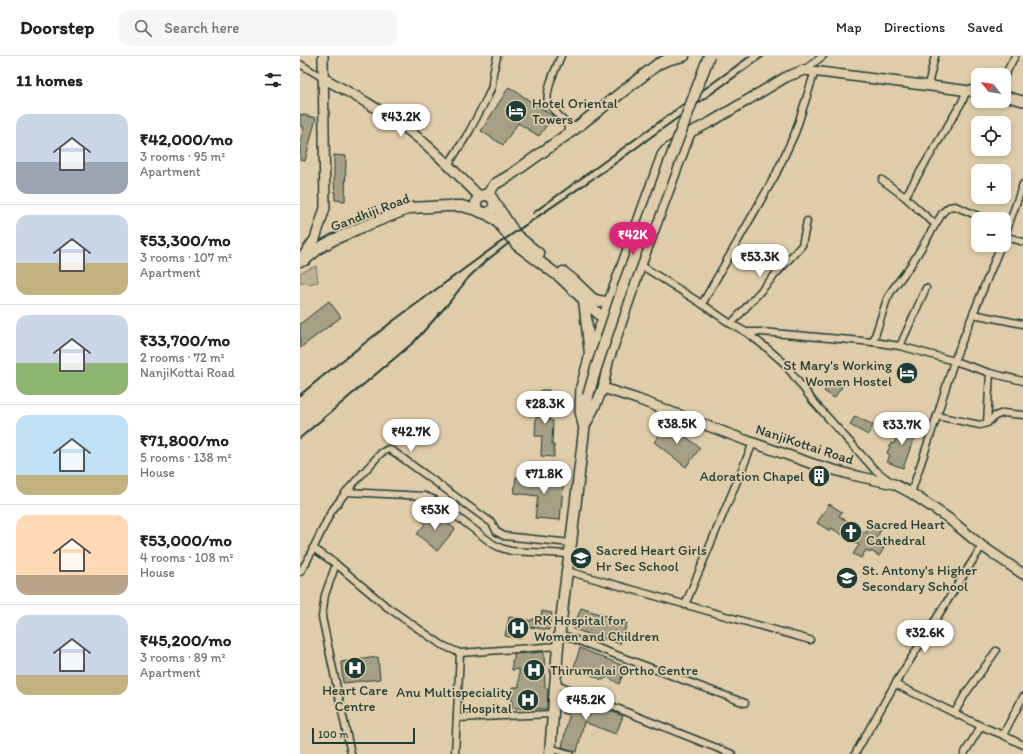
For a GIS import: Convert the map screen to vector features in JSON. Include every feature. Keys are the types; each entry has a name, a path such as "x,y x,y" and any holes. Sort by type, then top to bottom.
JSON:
{"main road":[{"path":"603,318 560,277 517,245 496,220 477,208 476,204 486,199 495,184 509,176 572,131 660,60 668,60 684,56"},
{"path":"550,751 558,646 588,396 625,281 709,56"},
{"path":"448,206 468,201 486,199"},
{"path":"482,212 492,211 494,208 486,199"},
{"path":"486,199 516,235 573,280 593,299 608,302"},
{"name":"Gandhiji Road","path":"302,258 333,240 410,208 462,206 482,212"},
{"path":"584,300 590,354"}],"street":[{"path":"302,258 314,239 324,208 323,56"},
{"path":"448,164 469,132 488,96 492,86 496,56"},
{"path":"562,56 552,78 547,99 548,103 572,131"},
{"path":"584,428 580,411 581,387 590,354 662,155 665,151 691,132 711,122 786,77 804,70 823,56"},
{"path":"928,85 935,56"},
{"path":"1009,68 1015,56"},
{"path":"300,64 377,109 413,134 486,199"},
{"path":"804,70 971,91"},
{"path":"702,304 776,174 795,133 815,71"},
{"path":"905,197 962,102 967,90"},
{"path":"1011,98 1023,101"},
{"path":"584,428 603,388 608,362 641,265 691,132"},
{"path":"882,180 905,197 935,224"},
{"path":"1011,217 1022,193 1023,184"},
{"path":"873,342 887,299 911,265 943,212 949,206 955,206 971,213"},
{"path":"731,324 802,245 807,221"},
{"path":"1011,239 1023,242"},
{"path":"911,492 954,361 998,252"},
{"path":"624,259 641,265 731,324 746,332 768,349 784,363 813,401 874,470 894,484"},
{"path":"900,346 926,288"},
{"path":"973,314 1023,324"},
{"path":"746,332 762,332 873,342 900,346 990,373 1023,381"},
{"path":"987,423 990,373"},
{"name":"NanjiKottai Road","path":"603,388 637,398 813,464 852,475 894,484 911,492 948,518 982,546 1023,574"},
{"path":"937,416 980,425 987,423 995,416 1003,413 1023,415"},
{"path":"685,605 753,442"},
{"path":"300,572 331,512 346,492 381,452 388,449 492,523 497,532 504,536 571,543"},
{"path":"346,492 425,496 435,500 493,544 501,548 511,551 569,554"},
{"path":"855,754 895,684 982,546"},
{"path":"313,548 336,564 387,606 442,645 460,653 558,646"},
{"path":"336,564 325,595 322,617 351,754"},
{"path":"566,572 810,640"},
{"path":"560,634 745,703"},
{"path":"955,712 966,693 996,651"},
{"path":"455,754 460,653"},
{"path":"556,684 732,754"},
{"path":"895,684 1023,745"},
{"path":"1003,735 1023,697"},
{"path":"457,718 553,714"},
{"path":"964,754 981,726"},
{"path":"550,751 570,754"}],"shaded area":[{"path":"316,266 318,282 308,284 300,282 300,273"}],"building":[{"path":"509,87 553,116 539,136 518,123 503,145 481,131"},
{"path":"300,114 316,118 305,161 300,160 300,142 304,127 300,126"},
{"path":"334,155 346,156 345,201 335,200"},
{"path":"329,301 341,317 300,348 300,324"},
{"path":"832,380 842,387 834,398 824,391"},
{"path":"541,390 549,390 549,420 553,421 552,445 554,445 554,457 541,456 542,436 535,436 537,399 541,399"},
{"path":"855,416 873,425 868,435 850,425"},
{"path":"669,423 700,448 686,467 654,442"},
{"path":"903,425 917,430 903,468 887,462 890,455 887,453 891,443 894,444 898,432"},
{"path":"539,475 564,477 560,520 535,518 538,496 514,493 516,477 538,479"},
{"name":"Sacred Heart Cathedral","path":"829,504 842,512 839,516 866,533 871,524 881,530 875,540 877,541 876,543 884,548 879,556 866,550 861,558 853,554 859,545 831,528 830,531 817,523"},
{"path":"426,510 442,523 444,520 455,529 437,551 417,534 425,524 419,518"},
{"path":"581,608 627,623 620,644 573,629"},
{"path":"542,611 552,613 549,630 524,626 521,639 505,636 509,617 532,621 532,619 540,620"},
{"path":"580,648 626,667 619,684 608,677 602,680 587,673 573,670"},
{"path":"544,652 545,688 548,688 547,709 512,708 512,687 519,687 519,669 512,670 512,660 514,660 514,654"},
{"path":"378,657 380,679 343,683 341,662"},
{"path":"569,695 623,716 616,734 584,722 577,752 562,747 569,715 562,713"}],"railway":[{"path":"533,213 750,56"},
{"path":"300,395 393,321 498,244 613,165 764,56"},
{"path":"300,438 414,342 448,304 469,277 509,243"}],"place":[{"name":"Hotel Oriental Towers","path":"516,111"},
{"name":"St Mary's Working Women Hostel","path":"907,373"},
{"name":"Adoration Chapel","path":"819,476"},
{"name":"Sacred Heart Cathedral","path":"851,532"},
{"name":"Sacred Heart Girls Hr Sec School","path":"581,558"},
{"name":"St. Antony's Higher Secondary School","path":"847,578"},
{"name":"RK Hospital for Women and Children","path":"518,628"},
{"name":"Heart Care Centre","path":"355,668"},
{"name":"Thirumalai Ortho Centre","path":"534,670"},
{"name":"Anu Multispeciality Hospital","path":"528,700"}]}
